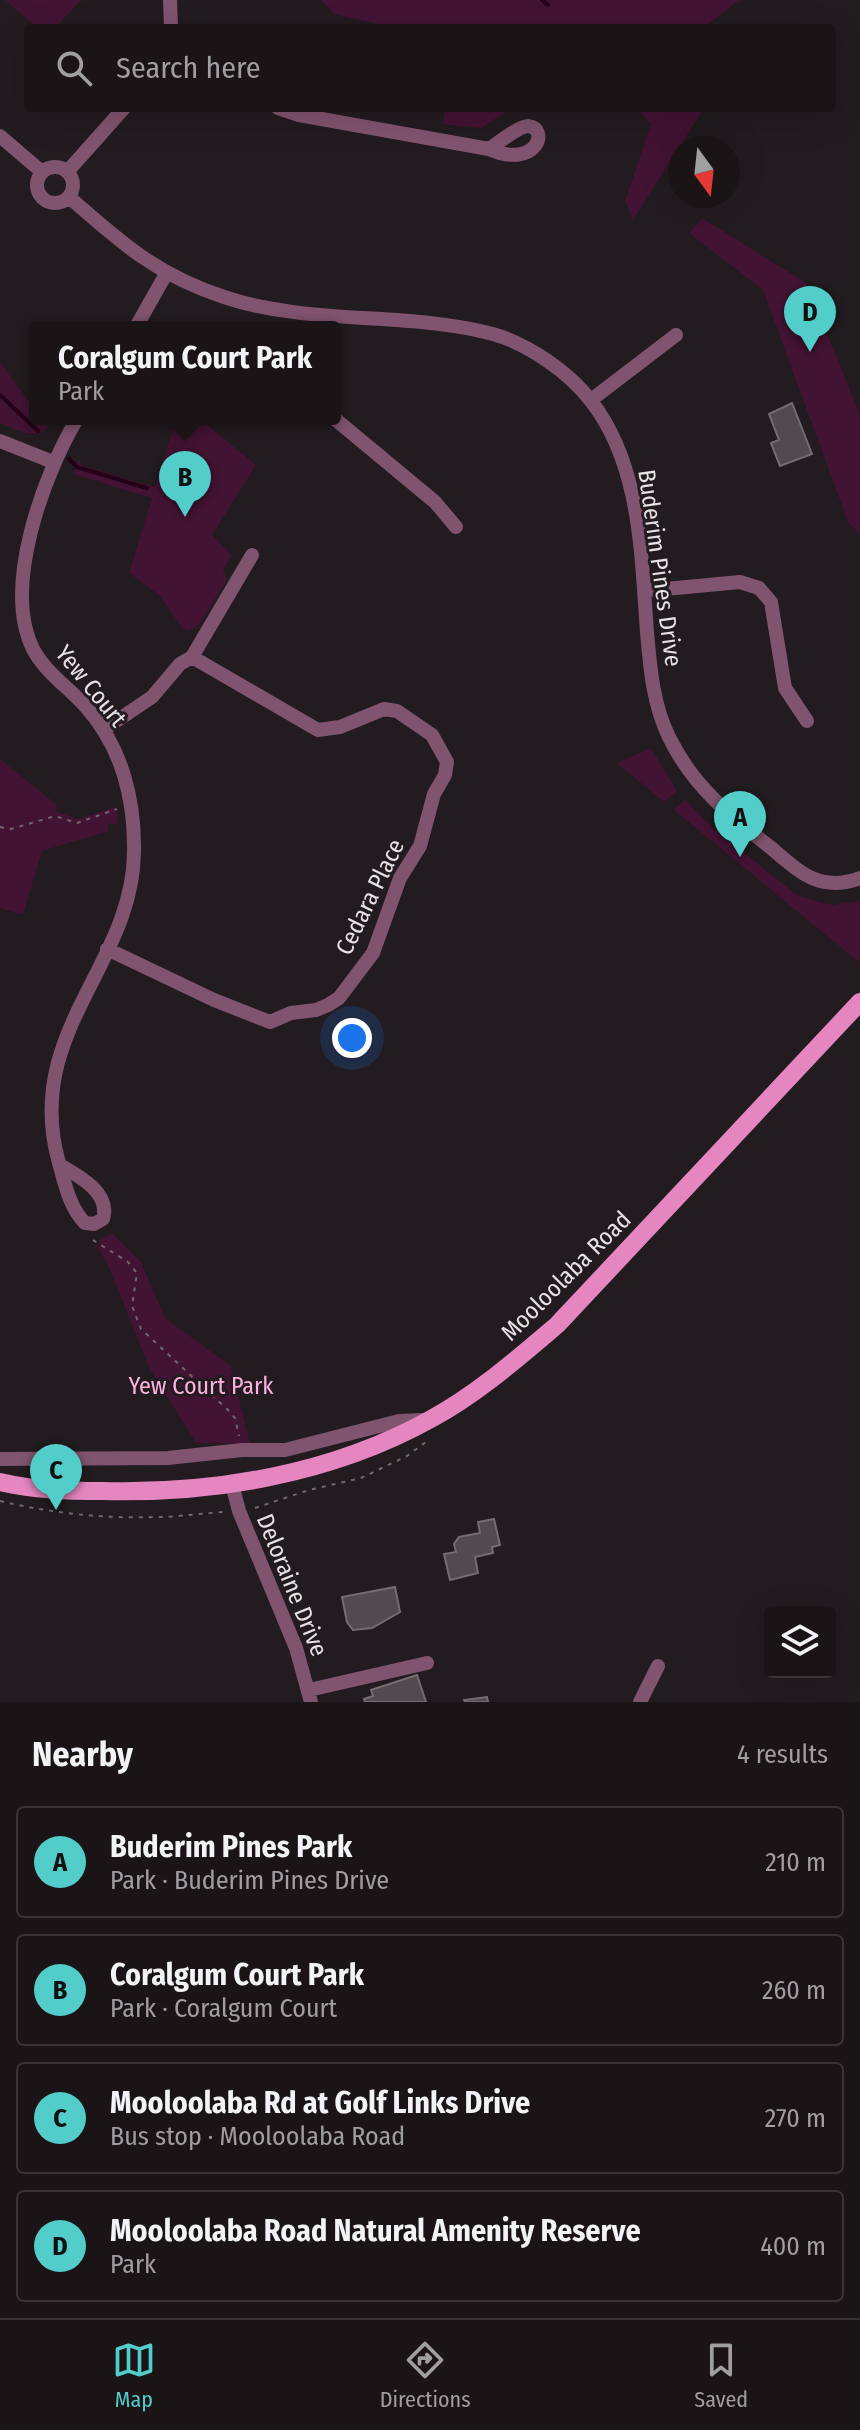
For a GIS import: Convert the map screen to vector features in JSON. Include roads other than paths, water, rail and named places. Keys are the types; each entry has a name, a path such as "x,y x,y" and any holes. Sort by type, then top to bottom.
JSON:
{"main road":[{"name":"Mooloolaba Road","path":"0,1482 46,1490 140,1492 232,1484 278,1475 357,1441 429,1420 509,1366 557,1325 860,1002"}],"street":[{"path":"170,0 171,24"},
{"path":"67,172 120,112"},
{"path":"290,112 489,149"},
{"path":"0,136 42,172"},
{"path":"57,167 67,172 73,181 69,197 53,203 43,199 37,189 42,172 57,167"},
{"name":"Buderim Pines Drive","path":"69,197 118,240 166,274 282,319 330,321"},
{"path":"139,321 166,274"},
{"name":"Buderim Pines Drive","path":"341,321 451,326 495,334 532,352 570,378 591,400 621,453 634,500 656,699 668,735 694,779 725,811 807,877 826,883 860,878"},
{"path":"591,400 676,335"},
{"path":"341,424 435,502 456,527"},
{"name":"Yew Court","path":"60,1165 52,1122 52,1092 57,1064 70,1026 121,917 132,882 135,832 123,770 103,730 34,651 22,611 23,569 53,462 74,425"},
{"path":"0,441 53,462"},
{"path":"103,730 152,697 180,664 192,657 252,555"},
{"path":"644,591 740,582 759,588 771,602 785,688 807,721"},
{"name":"Cedara Place","path":"107,949 214,1000 270,1022 291,1013 316,1010 339,998 373,953 400,878 420,846 434,794 445,775 447,762 432,735 397,711 384,709 340,727 318,730 192,657"},
{"path":"0,1459 168,1458 357,1441"},
{"name":"Deloraine Drive","path":"232,1484 239,1511 296,1648 310,1696"},
{"path":"310,1696 427,1663"},
{"path":"640,1702 658,1666"}],"waterway":[{"path":"542,0 548,5"},
{"path":"0,395 29,422"},
{"path":"32,425 38,431"},
{"path":"69,459 77,467 147,488"}],"place":[{"name":"Mooloolaba Road Natural Amenity Reserve","path":"810,352"},
{"name":"Coralgum Court Park","path":"185,517"},
{"name":"Buderim Pines Park","path":"740,857"},
{"name":"Mooloolaba Rd at Golf Links Drive","path":"56,1510"}],"park label":[{"name":"Yew Court Park","path":"201,1386"}]}
